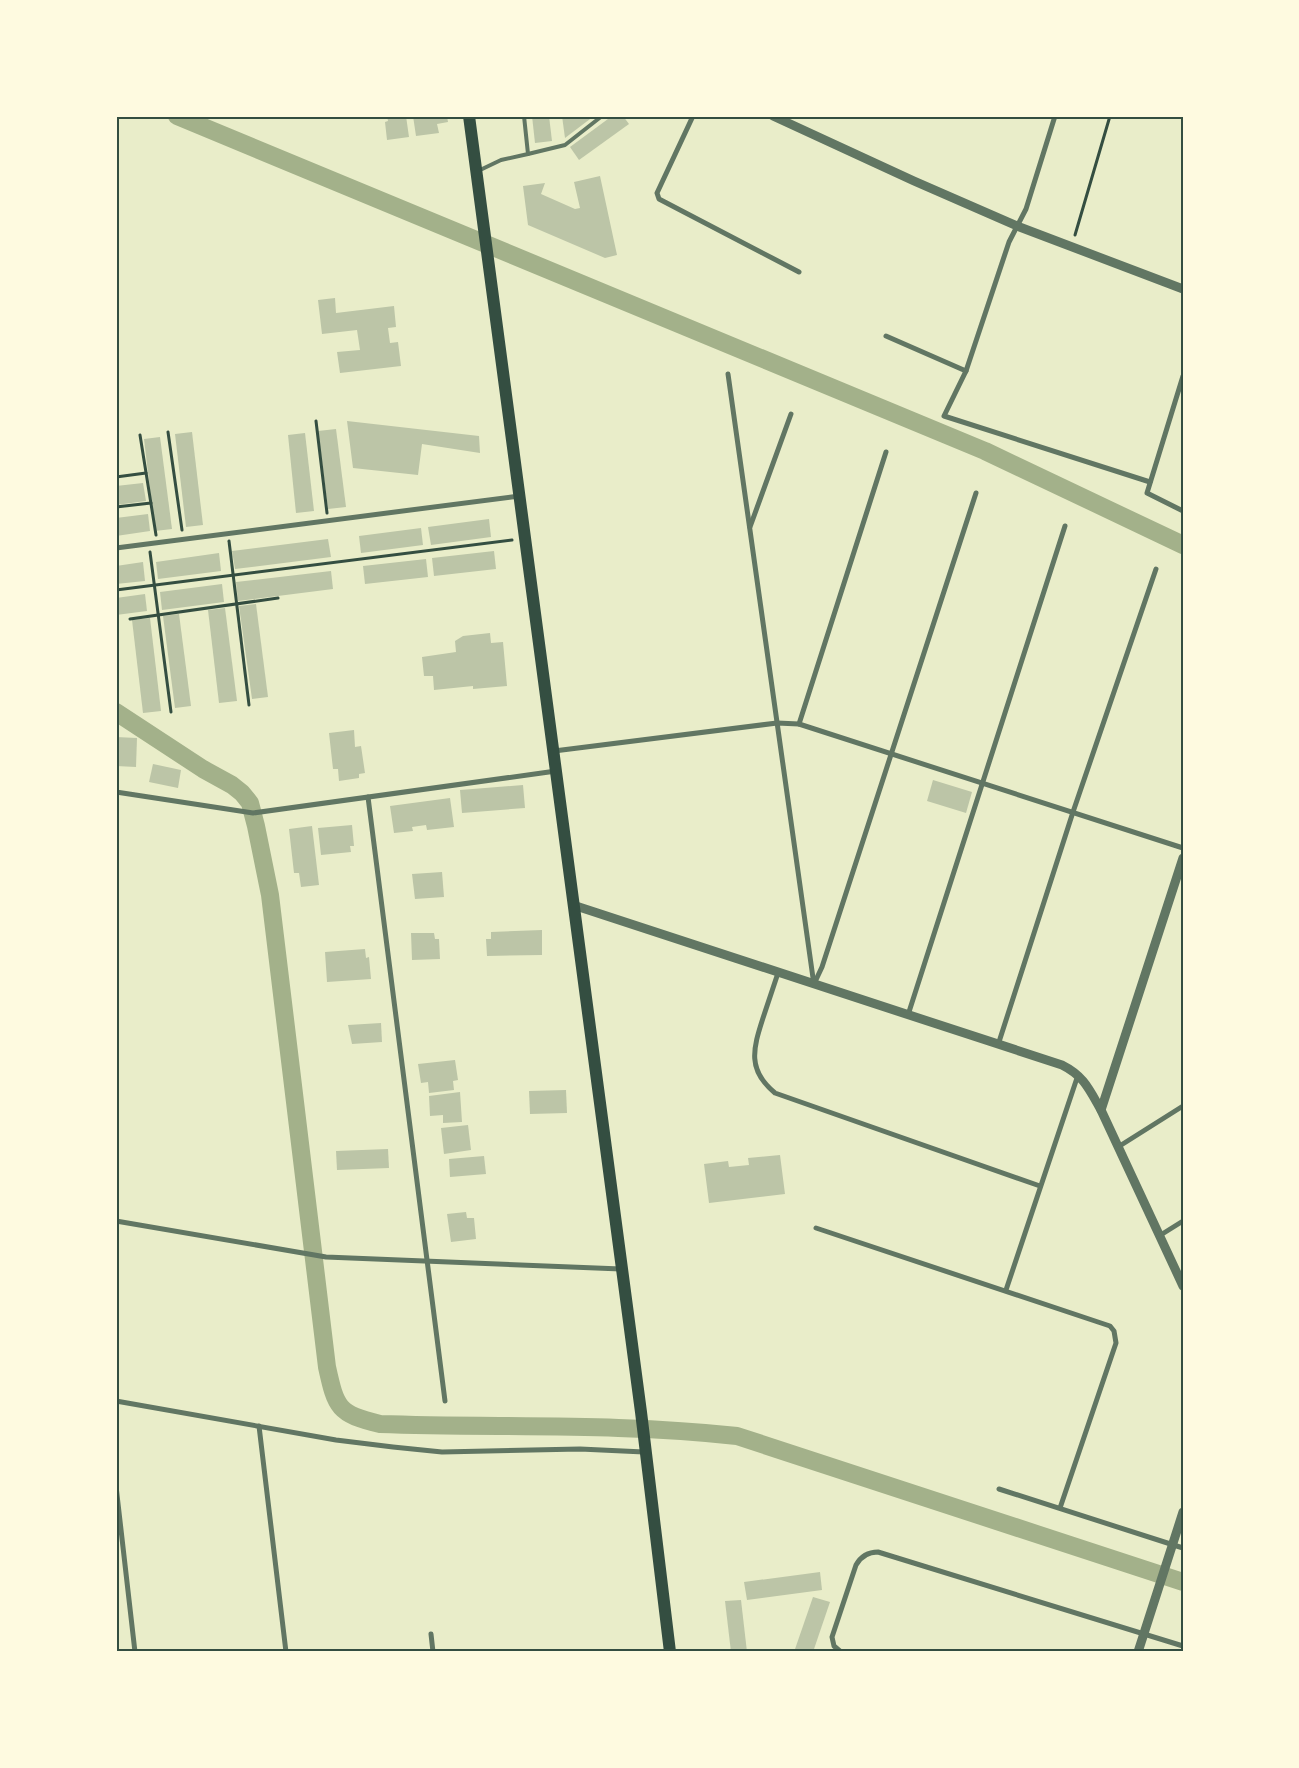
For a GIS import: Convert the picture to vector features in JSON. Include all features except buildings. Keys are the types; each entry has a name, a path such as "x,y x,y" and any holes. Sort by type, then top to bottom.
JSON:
{"main road":[{"path":"469,116 641,1412 670,1652"}],"street":[{"path":"693,116 657,193 659,199 799,272"},
{"path":"773,116 914,181 1018,226 1183,289"},
{"path":"1055,116 1026,208 1009,242 966,371 944,416 1150,482"},
{"path":"886,336 966,371"},
{"path":"728,374 814,985"},
{"path":"1183,376 1147,493 1183,511"},
{"path":"750,527 791,414"},
{"path":"799,724 886,452"},
{"path":"814,985 822,967 976,493"},
{"path":"116,548 519,496"},
{"path":"908,1015 1065,526"},
{"path":"998,1044 1073,812 1156,570"},
{"path":"553,751 777,723 799,724 1183,848"},
{"path":"116,792 253,813 556,771"},
{"path":"368,797 446,1401"},
{"path":"1101,1110 1183,858"},
{"path":"574,905 1062,1065 1078,1074 1101,1110 1183,1286"},
{"path":"778,973 756,1038 754,1055 755,1064 762,1080 775,1093 1040,1186"},
{"path":"1006,1290 1078,1074"},
{"path":"1118,1147 1183,1106"},
{"path":"116,1221 326,1257 622,1269"},
{"path":"1160,1236 1183,1221"},
{"path":"816,1228 1110,1326 1114,1331 1116,1343 1060,1508"},
{"path":"116,1401 336,1440 442,1452 580,1449 646,1452"},
{"path":"259,1426 286,1652"},
{"path":"116,1486 135,1652"},
{"path":"999,1489 1183,1548"},
{"path":"1138,1652 1183,1512"},
{"path":"841,1652 834,1646 832,1637 856,1565 862,1556 873,1552 884,1553 1183,1646"},
{"path":"431,1634 433,1652"}],"lane":[{"path":"524,116 528,154"},
{"path":"476,172 501,160 565,145 602,116"}],"path":[{"path":"1071,247 1110,116"},
{"path":"316,421 328,521"},
{"path":"168,432 183,539"},
{"path":"140,435 157,543"},
{"path":"116,477 146,473"},
{"path":"116,507 151,503"},
{"path":"228,533 249,705"},
{"path":"116,590 525,538"},
{"path":"149,544 171,712"},
{"path":"130,619 278,598"}],"waterway":[{"path":"177,116 985,451 1183,545"},
{"path":"116,712 203,769 232,785 250,803 270,895 327,1367 333,1392 341,1407 347,1412 355,1417 380,1424 648,1429 737,1436 1183,1582"}]}
